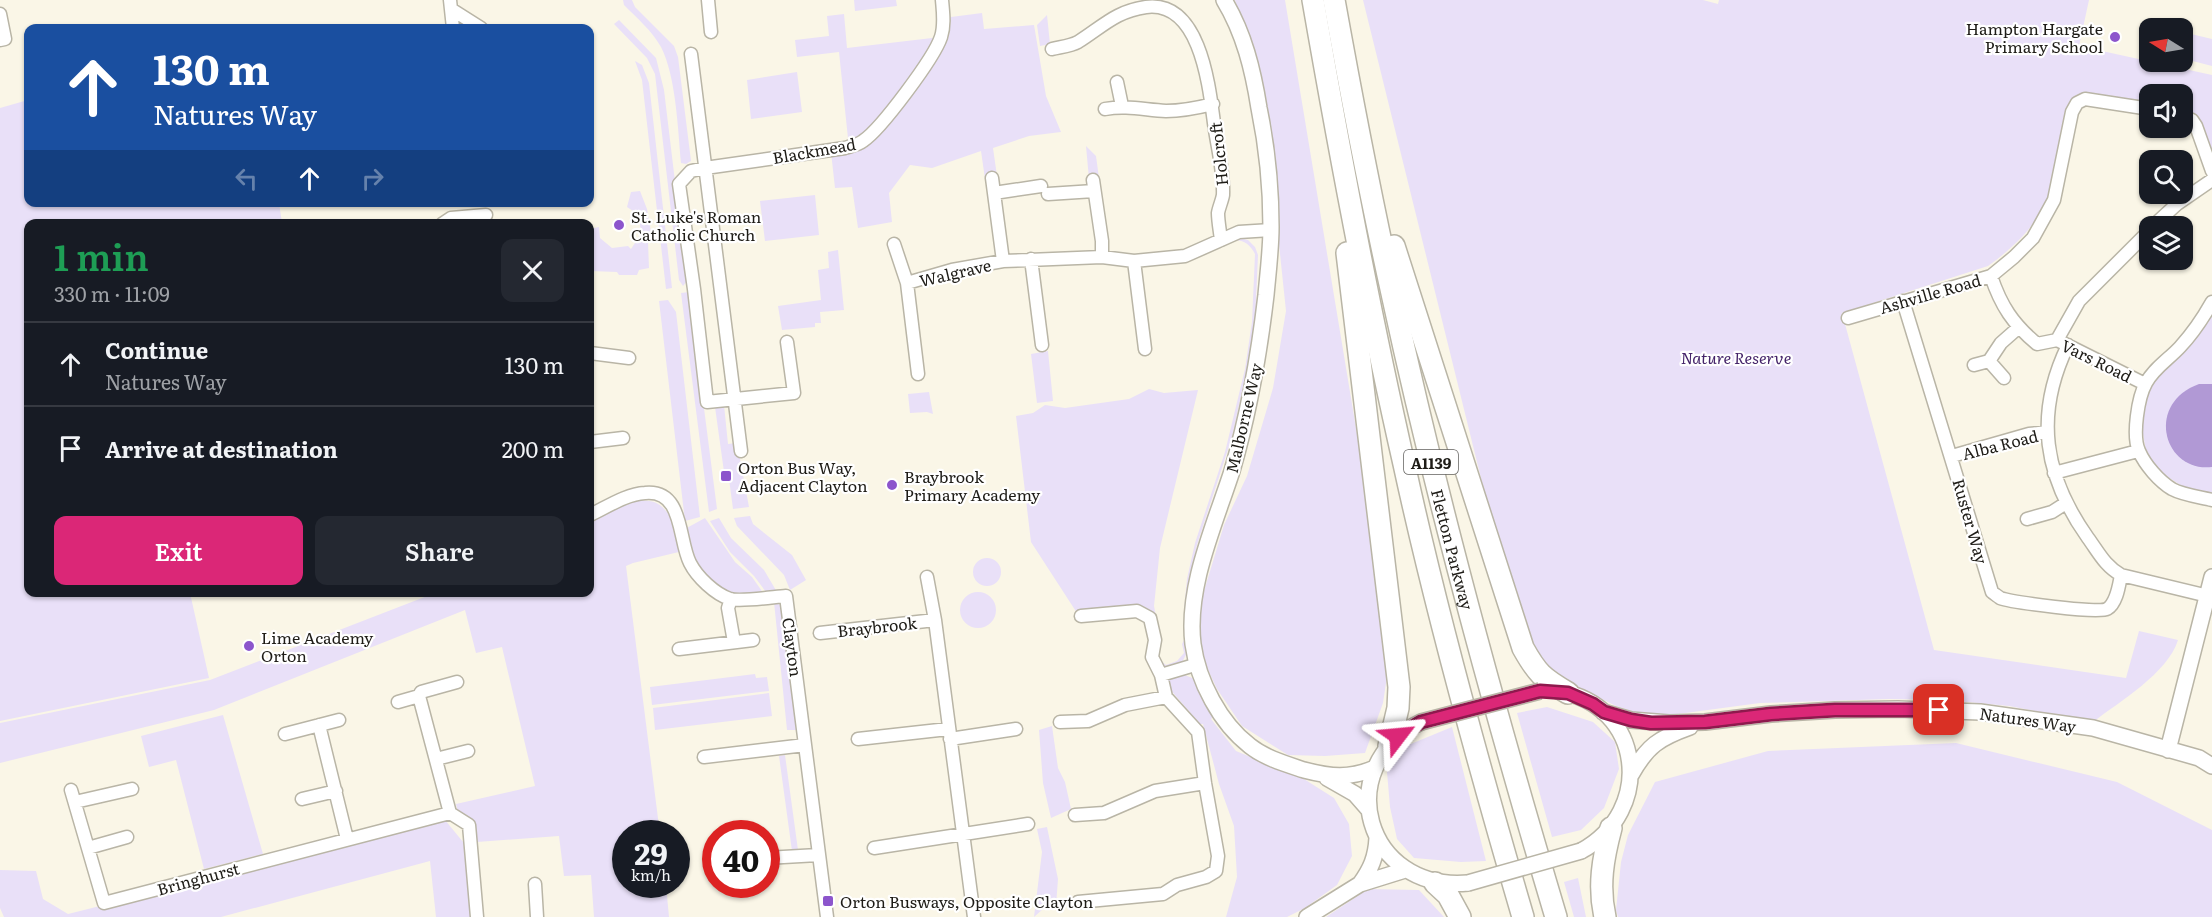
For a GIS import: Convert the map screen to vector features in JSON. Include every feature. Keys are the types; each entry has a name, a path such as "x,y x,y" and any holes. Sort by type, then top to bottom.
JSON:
{"highway":[{"name":"Fletton Parkway","path":"1313,0 1369,304 1404,466 1458,684 1523,917"},
{"name":"Fletton Parkway","path":"1334,0 1393,299 1430,457 1484,664 1556,917"},
{"path":"1324,67 1399,687 1398,708 1389,746"},
{"path":"1360,140 1523,648 1533,667 1543,679 1568,693"},
{"path":"1605,917 1601,888 1603,859 1611,828"},
{"path":"1435,883 1448,895 1460,917"}],"street":[{"path":"708,0 711,32"},
{"name":"Blackmead","path":"786,342 794,393 707,402 679,184 691,171 845,148 862,142 884,122 935,50 942,36 944,22 942,0"},
{"name":"Malborne Way","path":"1224,0 1234,17 1248,54 1257,95 1265,140 1271,230 1262,330 1251,395 1232,471 1209,538 1195,599 1192,624 1193,645 1204,684 1213,700 1224,719 1251,747 1268,757 1319,774 1340,777 1359,775 1375,768"},
{"path":"451,5 453,24"},
{"path":"451,5 476,24"},
{"name":"Holcroft","path":"1052,49 1077,43 1112,17 1127,11 1163,6 1184,20 1195,39 1213,104 1221,161 1222,195 1218,214 1221,240"},
{"path":"0,14 5,39 0,40"},
{"path":"691,54 741,451"},
{"path":"1117,82 1122,106"},
{"name":"Ashville Road","path":"1848,318 1991,276 2032,238 2054,200 2072,112 2077,104 2085,99 2139,108"},
{"name":"Holcroft","path":"1105,109 1122,106 1166,111 1213,104"},
{"path":"2193,122 2212,171"},
{"name":"Walgrave","path":"992,178 1003,261"},
{"path":"2164,216 2212,180"},
{"path":"994,193 1093,185 1102,241 1102,257"},
{"path":"450,219 487,219"},
{"name":"Walgrave","path":"907,283 952,270 1003,261 1102,257 1134,261 1185,256 1206,249 1239,232 1271,230"},
{"path":"2139,241 2079,302 2063,342 2050,396 2048,432 2054,473 2060,493 2076,522 2109,569 2121,575 2210,596"},
{"name":"Walgrave","path":"894,244 907,283 918,374"},
{"path":"1031,259 1042,345"},
{"path":"1134,261 1145,349"},
{"name":"Vars Road","path":"1991,276 1997,294 2018,328 2037,344 2063,342 2145,384"},
{"name":"Ruster Way","path":"1903,301 1992,592 2000,598 2094,611 2107,609 2115,599 2121,575"},
{"path":"2212,302 2179,349 2163,362 2145,384 2139,406 2136,432 2139,451 2158,477 2173,490 2212,500"},
{"path":"1974,365 1989,361 2001,344 2018,328"},
{"path":"594,354 629,358"},
{"path":"1989,361 2004,378"},
{"name":"Alba Road","path":"1952,456 2029,434 2048,432"},
{"path":"594,442 623,438"},
{"path":"2054,473 2139,451"},
{"path":"594,512 629,496 647,492 663,496 674,508 689,562 702,581 731,599 728,608 734,642"},
{"path":"2026,519 2052,512 2066,503"},
{"name":"Braybrook","path":"927,577 935,620 974,917"},
{"path":"2168,750 2210,596 2212,577"},
{"name":"Clayton","path":"731,599 786,596 827,917"},
{"path":"1078,902 1162,894 1176,885 1206,877 1216,871 1218,856 1204,783 1198,732 1166,697 1161,675 1152,657 1155,640 1150,618 1137,611 1081,616"},
{"name":"Braybrook","path":"820,633 935,620"},
{"path":"679,649 753,640"},
{"path":"1161,675 1198,664"},
{"path":"398,702 419,696 421,692 457,682"},
{"path":"1540,691 1568,693 1593,704 1604,712 1624,741 1630,761 1631,776 1626,804 1611,828 1602,837 1581,850 1468,883 1435,883 1419,878 1405,870 1384,850 1377,837 1369,810 1370,789 1375,768 1389,746 1409,728 1421,722 1540,691"},
{"path":"419,696 450,813 469,825 477,917"},
{"path":"1060,722 1088,721 1125,705 1166,697"},
{"name":"Natures Way","path":"1604,712 1651,723 1705,722 1771,714 1835,710 1898,709 1980,712 2093,728 2206,762"},
{"path":"285,734 339,720"},
{"name":"Natures Way","path":"1631,776 1641,756 1656,741 1705,722"},
{"path":"319,725 347,838"},
{"path":"858,739 1016,729"},
{"path":"704,757 805,745"},
{"path":"436,759 468,751"},
{"name":"Malborne Way","path":"1319,774 1355,794 1369,810"},
{"path":"1075,815 1104,813 1155,791 1204,783"},
{"name":"Bringhurst","path":"132,789 73,796 104,903 450,813"},
{"path":"302,799 336,790"},
{"path":"874,848 1028,824"},
{"path":"88,848 127,837"},
{"path":"1360,884 1370,871 1376,855 1377,837"},
{"path":"780,857 818,855"},
{"path":"1307,917 1360,884 1405,870"},
{"path":"535,884 537,917"}],"green space":[{"path":"623,0 632,0 635,7 674,46 678,57 691,161 686,164 681,163 676,104 666,59 657,41 624,5"},
{"path":"854,0 896,0 897,6 855,11"},
{"path":"1235,0 1285,0 1387,615 1389,663 1383,703 1365,753 1325,756 1288,755 1242,726 1217,689 1200,653 1197,614 1224,525 1247,476 1273,388 1286,311 1263,92"},
{"name":"Nature Reserve","path":"1363,0 1703,0 1718,4 1719,0 2089,0 2079,46 2139,59 2139,72 2193,71 2212,75 2212,161 2199,116 2193,115 2193,84 2139,84 2139,103 2082,93 2073,99 2069,106 2055,174 2048,196 2038,217 2015,244 1988,266 1842,313 1934,650 2126,678 2139,631 2178,640 2164,664 2142,686 2093,722 2009,706 1946,700 1889,699 1760,703 1663,716 1641,714 1616,706 1551,674 1515,616"},
{"path":"982,13 984,29 1034,25 1046,96 1061,132 1029,136 993,148 997,176 985,179 981,151 932,168 910,165 889,193 892,222 858,228 852,187 835,188 831,152 849,148 839,52 797,57 795,40 829,36 827,16 844,14 847,48 949,36 951,17"},
{"path":"1047,15 1050,44 1040,46 1037,25"},
{"path":"619,20 656,58 664,90 687,281 683,286 679,280 655,74 647,58 614,24"},
{"path":"2193,34 2212,39 2212,66 2193,61"},
{"path":"635,61 642,65 649,83 672,288 666,289 642,80"},
{"path":"797,72 802,112 751,119 747,80"},
{"path":"24,101 24,207 280,207 281,219 24,219 24,597 191,597 209,678 0,721 0,108"},
{"path":"1086,146 1096,156 1099,178 1089,179"},
{"path":"640,191 647,209 652,238 648,242 649,268 639,270 637,275 594,271 594,228 599,227 600,238 612,248 628,246 631,249 641,234 639,215 627,207 631,192"},
{"path":"815,195 819,235 765,241 760,201"},
{"path":"1240,238 1248,240 1255,247 1258,255 1255,321 1246,373 1232,437 1197,545 1189,579 1186,611 1188,651 1180,666 1165,669 1157,657 1152,615 1077,613 1031,542 1016,416 1033,413 1045,405 1065,408 1129,399 1149,389 1164,393 1198,390 1160,548 1154,606 1161,642 1159,659 1166,665 1177,661 1184,653 1182,644 1185,638 1184,611 1187,579 1195,543 1225,452 1245,369 1252,322 1255,254 1247,244 1235,240"},
{"path":"838,250 844,310 820,312 821,323 815,323 815,327 782,330 778,306 821,300 818,270 829,268 828,252"},
{"path":"689,292 717,509 709,512 681,293"},
{"path":"668,300 676,312 700,517 685,521 659,301"},
{"path":"2212,312 2212,495 2185,488 2160,472 2146,451 2141,423 2146,395 2155,379"},
{"path":"1048,351 1053,401 1037,403 1031,354"},
{"path":"929,392 933,414 910,413 908,394"},
{"path":"724,405 728,444 737,443 749,507 733,509 729,479 725,479 715,407"},
{"path":"634,500 650,501 660,505 670,516 683,551 626,566 658,820 612,820 612,898 667,898 669,917 594,917 591,875 564,876 559,836 477,842 474,822 458,812 456,804 535,786 502,647 476,653 465,610 214,710 0,763 0,723 210,680 425,597 594,597 594,515"},
{"path":"750,516 753,524 792,555 806,580 790,590 784,575 737,526 734,518"},
{"path":"705,518 735,562 752,577 764,594 731,594 703,578 689,557 683,530"},
{"path":"719,518 731,538 764,570 777,592 766,592 730,552 710,521"},
{"path":"987,558 997,562 1001,572 997,582 987,586 977,582 973,572 977,562"},
{"path":"978,592 990,598 996,610 990,622 978,628 966,622 960,610 966,598"},
{"path":"774,602 782,606 796,730 787,730"},
{"path":"755,674 756,678 767,677 769,691 652,705 650,687"},
{"path":"1182,674 1195,679 1213,717 1211,719 1236,751 1304,779 1334,798 1349,824 1352,856 1337,885 1305,908 1287,917 1226,917 1237,877 1234,826 1219,784 1203,724 1200,724 1167,686 1168,679"},
{"path":"769,693 772,716 655,730 653,708"},
{"path":"1547,707 1593,722 1615,742 1619,769 1604,808 1581,830 1552,837 1517,713"},
{"path":"223,715 263,854 204,869 176,760 149,767 141,736"},
{"path":"1052,726 1058,768 1065,782 1071,809 1051,818 1043,783 1039,730"},
{"path":"1452,727 1486,861 1461,862 1414,858 1397,839 1390,807 1387,772 1401,748"},
{"path":"1956,743 2117,782 2212,830 2212,917 1618,917 1616,910 1621,862 1628,835 1655,782 1768,751"},
{"path":"785,755 798,850 792,851 779,756"},
{"path":"445,820 468,848 472,917 436,917 430,861 221,917 4,917 0,908 0,870 36,871 43,899 68,914"},
{"path":"1047,827 1058,879 1056,906 1043,909 1034,917 1042,852 1037,829"},
{"path":"1578,878 1586,917 1574,917 1564,882"},
{"path":"1368,889 1419,890 1444,917 1326,917"}],"shaded area":[{"path":"2199,384 2212,384 2212,467 2195,466 2182,459 2172,449 2167,435 2166,421 2171,406 2182,394"}],"place":[{"name":"Hampton Hargate Primary School","path":"2115,37"},
{"name":"St. Luke's Roman Catholic Church","path":"619,225"},
{"name":"Orton Bus Way, Adjacent Clayton","path":"726,476"},
{"name":"Braybrook Primary Academy","path":"892,485"},
{"name":"Lime Academy Orton","path":"249,646"},
{"name":"Orton Busways, Opposite Clayton","path":"828,901"}],"route":[{"path":"1398,736 1421,722 1540,691 1568,693 1580,697 1604,712 1651,723 1705,722 1771,714 1835,710 1939,710"}]}
